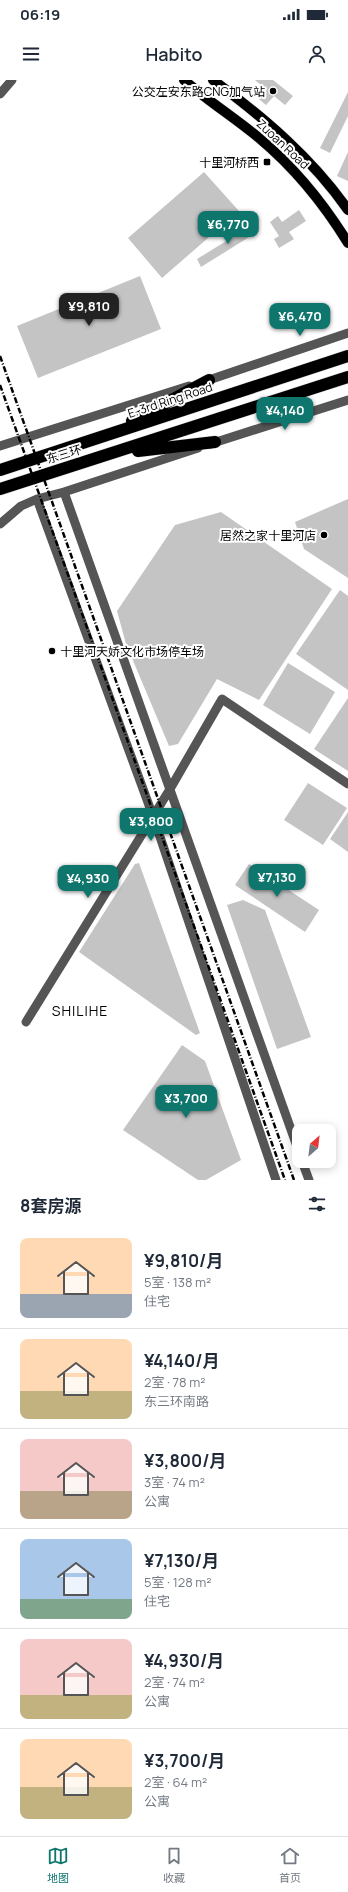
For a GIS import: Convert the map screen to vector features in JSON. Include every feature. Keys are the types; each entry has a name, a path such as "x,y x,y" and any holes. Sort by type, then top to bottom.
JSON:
{"highway":[{"name":"E. 3rd Ring Road","path":"0,470 348,356"},
{"path":"111,454 348,377"},
{"path":"104,436 209,380"},
{"path":"111,454 215,442"},
{"name":"东三环","path":"25,481 111,454"},
{"path":"0,490 25,481"},
{"path":"0,497 25,481"}],"main road":[{"name":"Zuoan Road","path":"184,80 260,139 292,168 331,215 348,243"},
{"name":"Zuoan Road","path":"213,80 270,125 316,168 348,210"}],"street":[{"path":"0,94 12,80"},
{"path":"0,446 209,380 348,332"},
{"path":"0,524 21,506 37,499 64,492 348,400"},
{"path":"64,492 292,1132"},
{"path":"37,499 152,815 276,1180"},
{"path":"26,1022 152,815 170,789 222,699 348,784"},
{"path":"305,1168 309,1180"}],"building":[{"name":"公交左安东路CNG加气站","path":"255,80 273,80 293,96 285,105 274,96 266,105 255,96 263,87"},
{"path":"348,92 348,116 330,153 320,148"},
{"path":"348,152 348,181 337,176"},
{"path":"204,172 239,211 162,278 128,238"},
{"path":"299,210 306,221 289,232 294,239 279,248 274,239 279,236 270,222 278,216 282,222"},
{"path":"254,224 259,231 201,267 197,259"},
{"path":"140,276 161,329 38,378 17,326"},
{"name":"居然之家十里河店","path":"348,499 348,578 304,549 295,522"},
{"path":"221,512 332,589 259,700 217,679 178,744 169,746 126,644 117,611 175,525"},
{"path":"340,590 348,596 348,690 296,654"},
{"path":"288,663 335,692 310,734 263,705"},
{"path":"348,698 348,771 314,749"},
{"path":"308,783 347,808 323,845 284,820"},
{"path":"348,812 348,852 330,839"},
{"path":"139,863 200,1033 196,1035 79,952 135,864"},
{"path":"249,864 319,910 305,932 235,885"},
{"path":"243,900 265,910 311,1037 277,1049 227,905"},
{"path":"182,1045 205,1061 241,1160 206,1180 198,1180 123,1130"}],"railway":[{"path":"0,356 294,1180"},
{"path":"0,385 285,1180"}],"place":[{"name":"公交左安东路CNG加气站","path":"273,91"},
{"name":"十里河桥西","path":"267,162"},
{"name":"居然之家十里河店","path":"324,535"},
{"name":"十里河天娇文化市场停车场","path":"52,651"}],"district":[{"name":"SHILIHE","path":"80,1010"}]}
